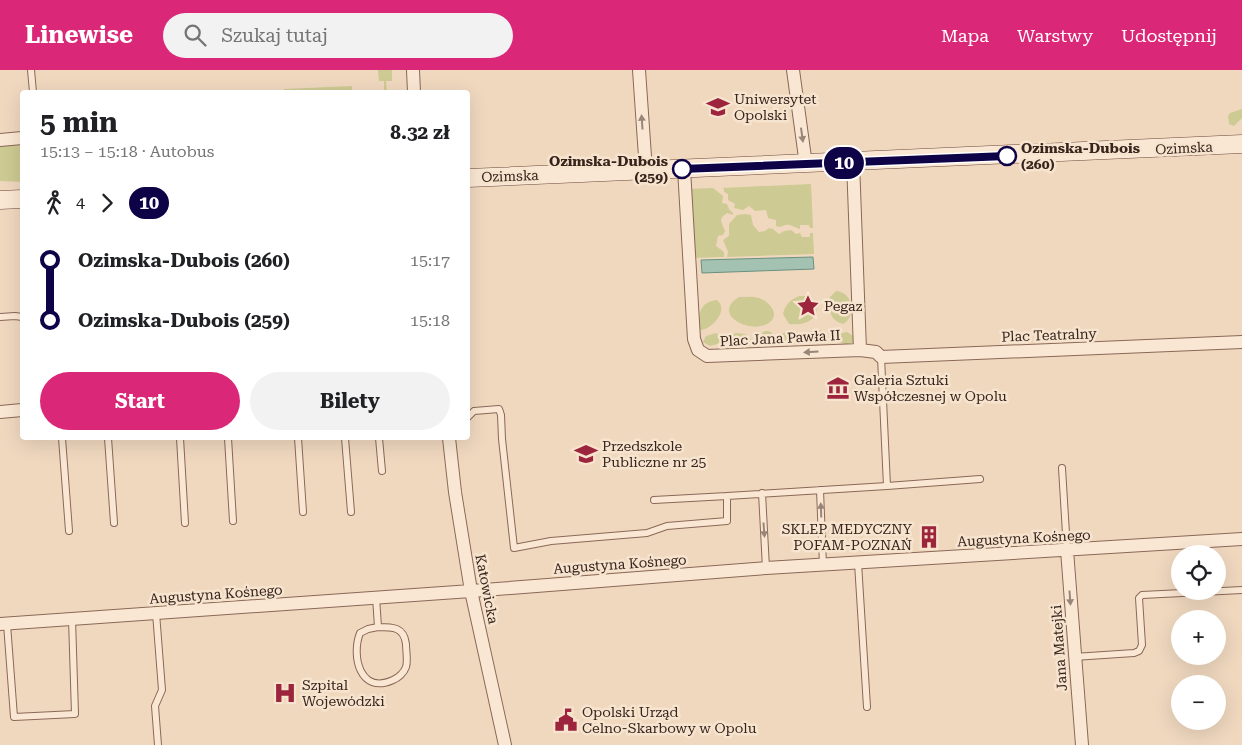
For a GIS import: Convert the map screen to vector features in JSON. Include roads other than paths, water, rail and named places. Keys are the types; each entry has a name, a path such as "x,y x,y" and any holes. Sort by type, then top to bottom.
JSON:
{"main road":[{"name":"Ozimska","path":"470,178 806,165 1242,144"},
{"path":"0,200 20,199"}],"street":[{"path":"413,70 414,90"},
{"path":"639,70 646,171"},
{"path":"793,70 806,165"},
{"path":"0,140 20,138"},
{"name":"Plac Jana Pawła II","path":"684,169 692,310 696,345 701,353 707,356 860,350 853,162"},
{"name":"Plac Teatralny","path":"860,350 876,352 881,357 1242,342"},
{"path":"0,412 20,410"},
{"name":"Katowicka","path":"449,440 471,591 505,745"},
{"name":"Augustyna Kośnego","path":"3,624 766,568 1242,539"},
{"name":"Jana Matejki","path":"1067,550 1082,745"}],"lane":[{"path":"31,70 33,90"},
{"path":"0,318 20,317"},
{"path":"881,357 887,486"},
{"path":"470,415 474,411 499,409 501,415 514,548 551,541 646,533 667,526 727,521 726,496"},
{"path":"62,440 69,530"},
{"path":"108,440 114,523"},
{"path":"180,440 185,523"},
{"path":"228,440 233,520"},
{"path":"298,440 303,512"},
{"path":"345,440 351,512"},
{"path":"379,440 382,471"},
{"path":"1062,468 1067,550"},
{"path":"654,500 980,480"},
{"path":"820,490 823,565"},
{"path":"762,493 766,568"},
{"path":"858,563 867,707"},
{"path":"1074,657 1134,653 1139,651 1142,645 1139,598 1142,595 1242,590"},
{"path":"376,598 378,627"},
{"path":"156,613 162,690 155,706 158,745"},
{"path":"3,624 14,717 75,714 72,619"},
{"path":"378,627 399,629 404,635 407,666 404,672 396,679 378,684 362,676 358,667 357,641 360,633 378,627"}],"place":[{"name":"Uniwersytet Opolski","path":"718,107"},
{"name":"Ozimska-Dubois (260)","path":"1007,156"},
{"name":"Ozimska-Dubois (259)","path":"682,169"},
{"name":"Pegaz","path":"808,306"},
{"name":"Galeria Sztuki Współczesnej w Opolu","path":"838,388"},
{"name":"Przedszkole Publiczne nr 25","path":"586,454"},
{"name":"SKLEP MEDYCZNY POFAM-POZNAŃ","path":"929,537"},
{"name":"Szpital Wojewódzki","path":"285,693"},
{"name":"Opolski Urząd Celno-Skarbowy w Opolu","path":"566,720"}]}
